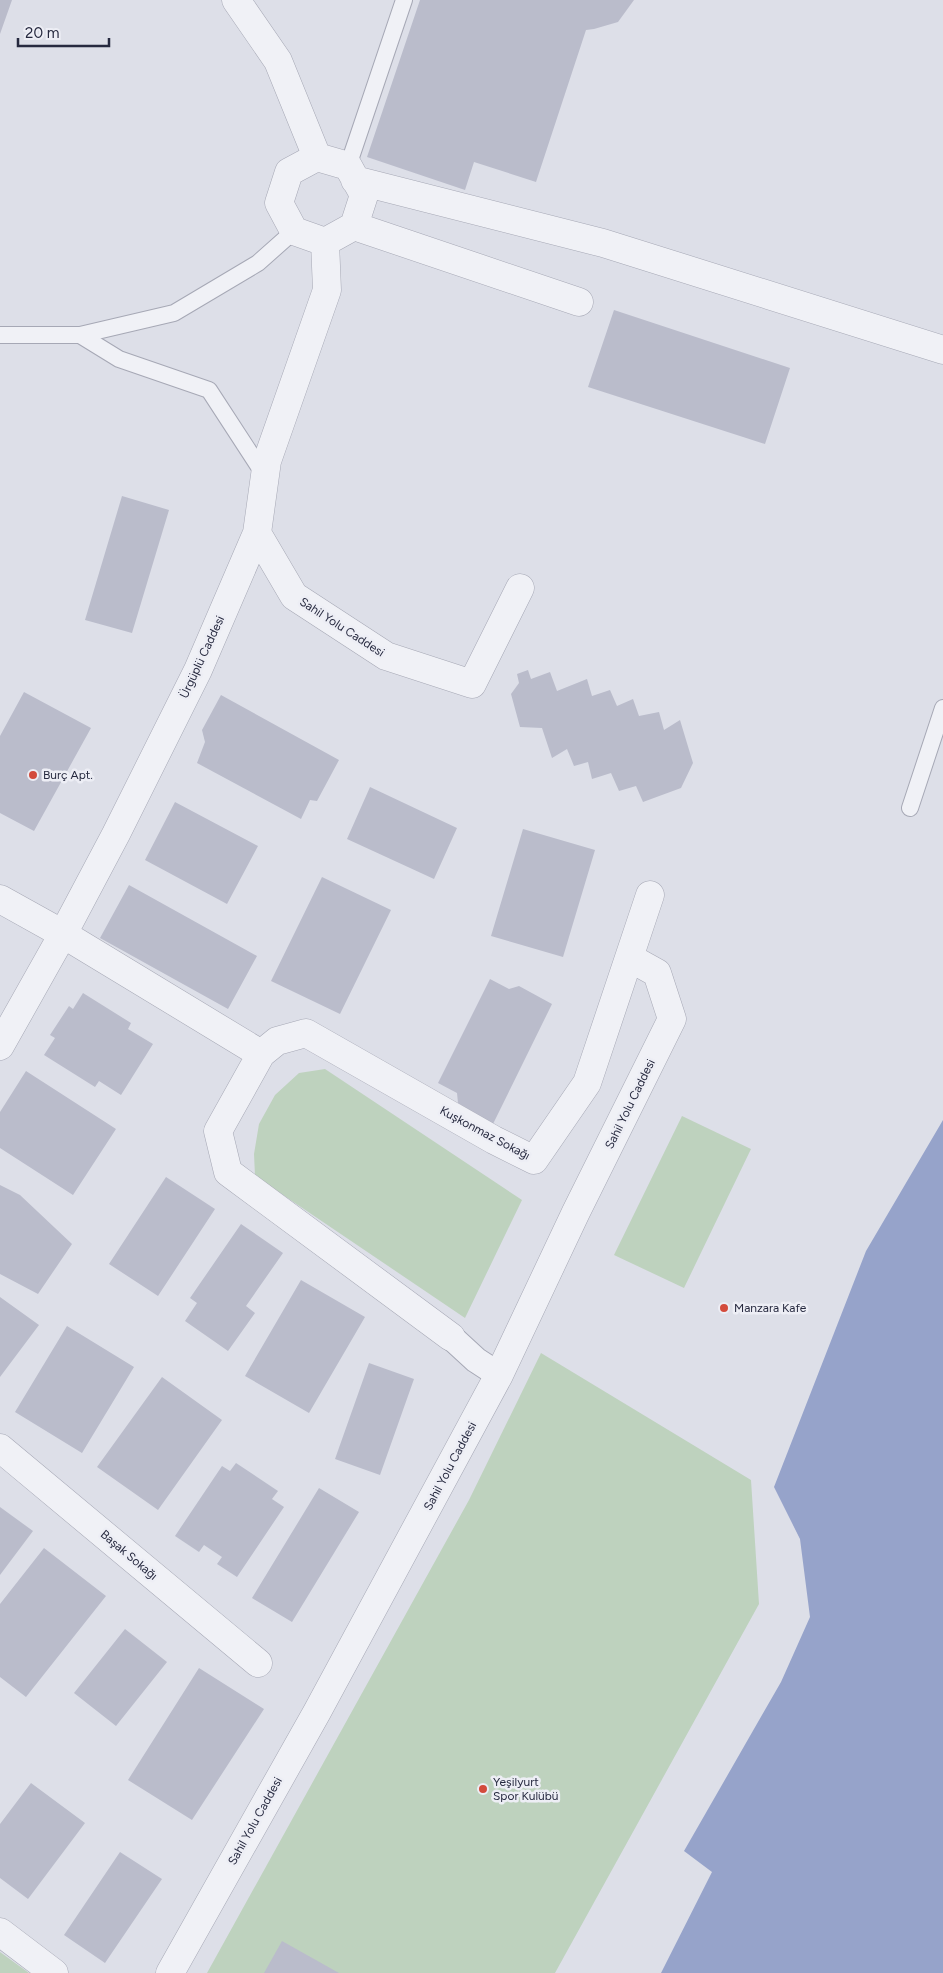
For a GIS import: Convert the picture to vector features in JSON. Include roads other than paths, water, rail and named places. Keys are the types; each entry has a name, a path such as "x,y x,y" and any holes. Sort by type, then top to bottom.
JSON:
{"street":[{"path":"236,0 278,61 317,157 352,173 603,242 943,350"},
{"path":"317,157 288,172 279,203 294,231 325,242 354,226 364,195 352,173"},
{"path":"354,226 579,302"},
{"name":"Ürgüplü Caddesi","path":"0,1046 63,934 116,834 198,670 257,533 267,461 327,290 325,242"},
{"name":"Sahil Yolu Caddesi","path":"257,533 294,596 386,656 472,684 520,588"},
{"name":"Kuşkonmaz Sokağı","path":"451,1337 228,1172 218,1132 261,1054 277,1041 306,1032 494,1140 534,1160 587,1083 650,895"},
{"path":"0,899 63,934 261,1054"},
{"name":"Sahil Yolu Caddesi","path":"170,1973 317,1712 499,1375 576,1212 672,1019 657,973 630,958"},
{"path":"451,1337 476,1360 499,1375"},
{"name":"Başak Sokağı","path":"0,1448 258,1663"},
{"path":"0,1932 54,1973"}],"lane":[{"path":"352,173 404,0"},
{"path":"0,335 80,335 174,313 258,263 294,231"},
{"path":"80,335 119,359 209,390 265,476"},
{"path":"910,808 943,708"}],"water":[{"path":"943,1120 943,1973 661,1973 712,1872 684,1851 781,1682 810,1617 800,1539 774,1487 866,1251"}],"place":[{"name":"Burç Apt.","path":"33,775"},
{"name":"Manzara Kafe","path":"724,1308"},
{"name":"Yeşilyurt Spor Kulübü","path":"483,1789"}]}
